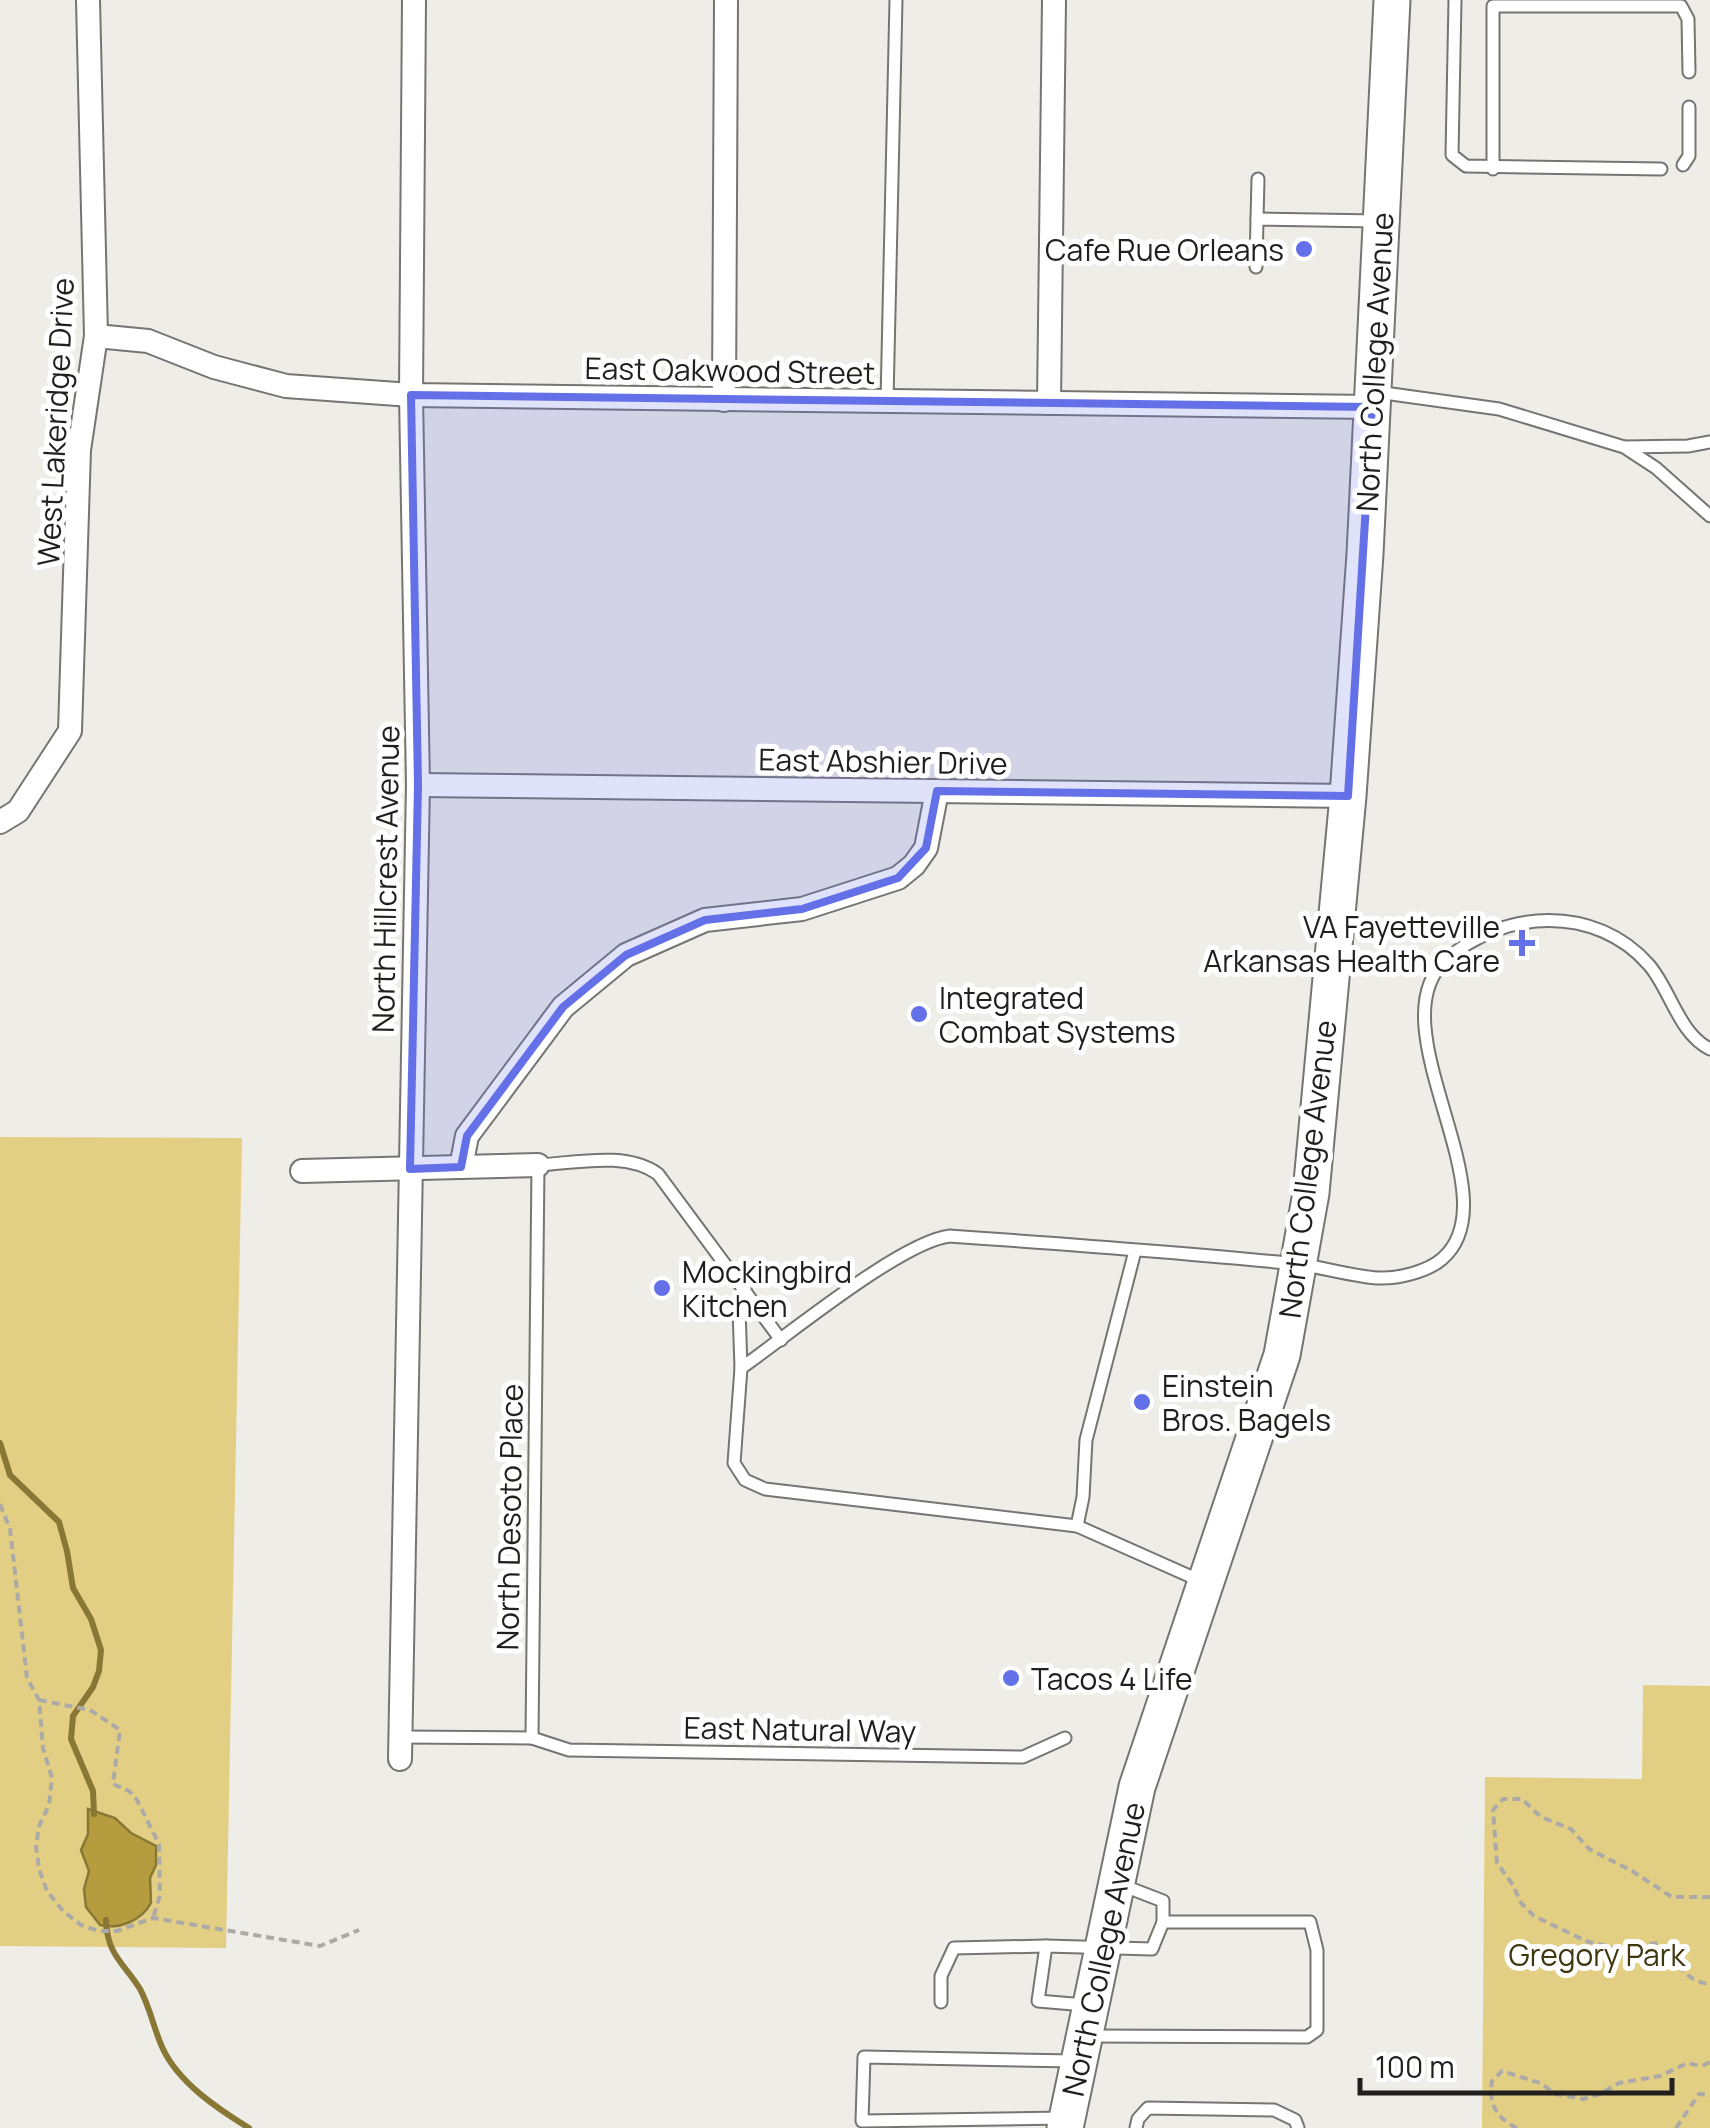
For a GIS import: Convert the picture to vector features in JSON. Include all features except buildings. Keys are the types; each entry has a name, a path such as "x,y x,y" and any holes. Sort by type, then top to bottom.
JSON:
{"main road":[{"name":"North College Avenue","path":"1066,2123 1137,1787 1282,1354 1311,1194 1348,796 1392,0"}],"street":[{"name":"West Lakeridge Drive","path":"0,822 18,811 70,731 80,450 96,336 88,0"},
{"name":"North Hillcrest Avenue","path":"400,1748 418,786 411,395 414,0"},
{"path":"724,400 726,0"},
{"path":"1049,403 1054,0"},
{"name":"East Oakwood Street","path":"96,336 148,341 214,368 286,386 411,395 1049,403 1372,399"},
{"name":"East Abshier Drive","path":"418,786 1348,796"},
{"path":"460,1167 467,1136 563,1007 626,954 706,920 802,909 898,878 926,848 937,791"},
{"path":"302,1172 538,1165"}],"lane":[{"path":"887,402 896,0"},
{"path":"1455,0 1452,155 1466,166 1493,168 1660,169"},
{"path":"1493,168 1493,6 1681,6 1688,19 1689,72"},
{"path":"1683,165 1689,156 1689,107"},
{"path":"1256,267 1258,179"},
{"path":"1257,219 1381,221"},
{"path":"1372,399 1499,408 1624,447 1656,468 1710,516"},
{"path":"1624,447 1710,442"},
{"path":"741,1368 880,1269 935,1238 950,1236 1300,1264 1380,1278 1418,1272 1441,1260 1461,1236 1465,1212 1425,1031 1425,1005 1434,970 1460,948 1490,932 1532,920 1567,920 1603,930 1629,946 1650,966 1684,1022 1701,1044 1710,1049"},
{"path":"538,1165 628,1160 658,1174 781,1340"},
{"name":"North Desoto Place","path":"532,1738 538,1165"},
{"path":"1077,1526 1086,1440 1135,1251"},
{"path":"745,1288 739,1308 741,1368 734,1463 744,1480 765,1489 1077,1526 1206,1583"},
{"path":"400,1748 532,1738"},
{"name":"East Natural Way","path":"532,1738 569,1750 1024,1757 1065,1738"},
{"path":"941,2002 941,1976 954,1948 1152,1949 1163,1922 1163,1901 1115,1883"},
{"path":"1066,2123 862,2121 864,2057 1084,2034 1307,2037 1317,2030 1317,1950 1310,1922 1163,1922"},
{"path":"1046,1946 1038,2001 1084,2034"},
{"path":"1136,2128 1138,2118 1148,2108 1274,2110 1295,2120 1298,2128"}],"path":[{"path":"0,1504 10,1529 27,1678 39,1700 52,1778 49,1805 38,1826 36,1846 46,1891 81,1925 99,1931 117,1931 153,1918 320,1946 359,1930"},
{"path":"39,1700 90,1710 120,1730 112,1784 129,1791 137,1800 159,1844 160,1894 153,1918"},
{"path":"1710,1898 1672,1897 1589,1850 1571,1829 1541,1817 1522,1799 1504,1799 1494,1810 1497,1862 1514,1885 1521,1904 1534,1916 1586,1942 1614,1948 1658,1943 1685,1975 1710,1984"},
{"path":"1516,2128 1491,2104 1492,2081 1502,2071 1556,2094 1583,2099 1619,2083 1660,2076 1687,2062 1702,2066 1710,2062"},
{"path":"1676,2128 1699,2094 1710,2095"}],"highlighted area":[{"path":"411,395 1372,407 1348,796 937,791 926,848 898,878 802,909 705,920 626,955 563,1007 467,1136 461,1167 410,1169 418,785"}],"green space":[{"path":"0,1137 242,1138 226,1948 0,1946"},
{"name":"Gregory Park","path":"1643,1685 1710,1686 1710,2128 1482,2128 1485,1777 1642,1779"}],"shaded area":[{"path":"88,1809 115,1818 131,1833 156,1846 156,1865 150,1878 151,1903 136,1919 122,1925 100,1925 86,1907 84,1889 89,1871 81,1850 88,1834"}],"waterway":[{"path":"0,1443 10,1475 59,1522 73,1588 91,1619 101,1650 93,1687 73,1716 71,1739 93,1791 94,1814"},
{"path":"106,1920 113,1951 140,1989 170,2061 200,2094 249,2128"}],"place":[{"name":"Cafe Rue Orleans","path":"1304,249"},
{"name":"VA Fayetteville Arkansas Health Care","path":"1522,943"},
{"name":"Integrated Combat Systems","path":"919,1014"},
{"name":"Mockingbird Kitchen","path":"662,1288"},
{"name":"Einstein Bros. Bagels","path":"1142,1402"},
{"name":"Tacos 4 Life","path":"1011,1678"}]}
